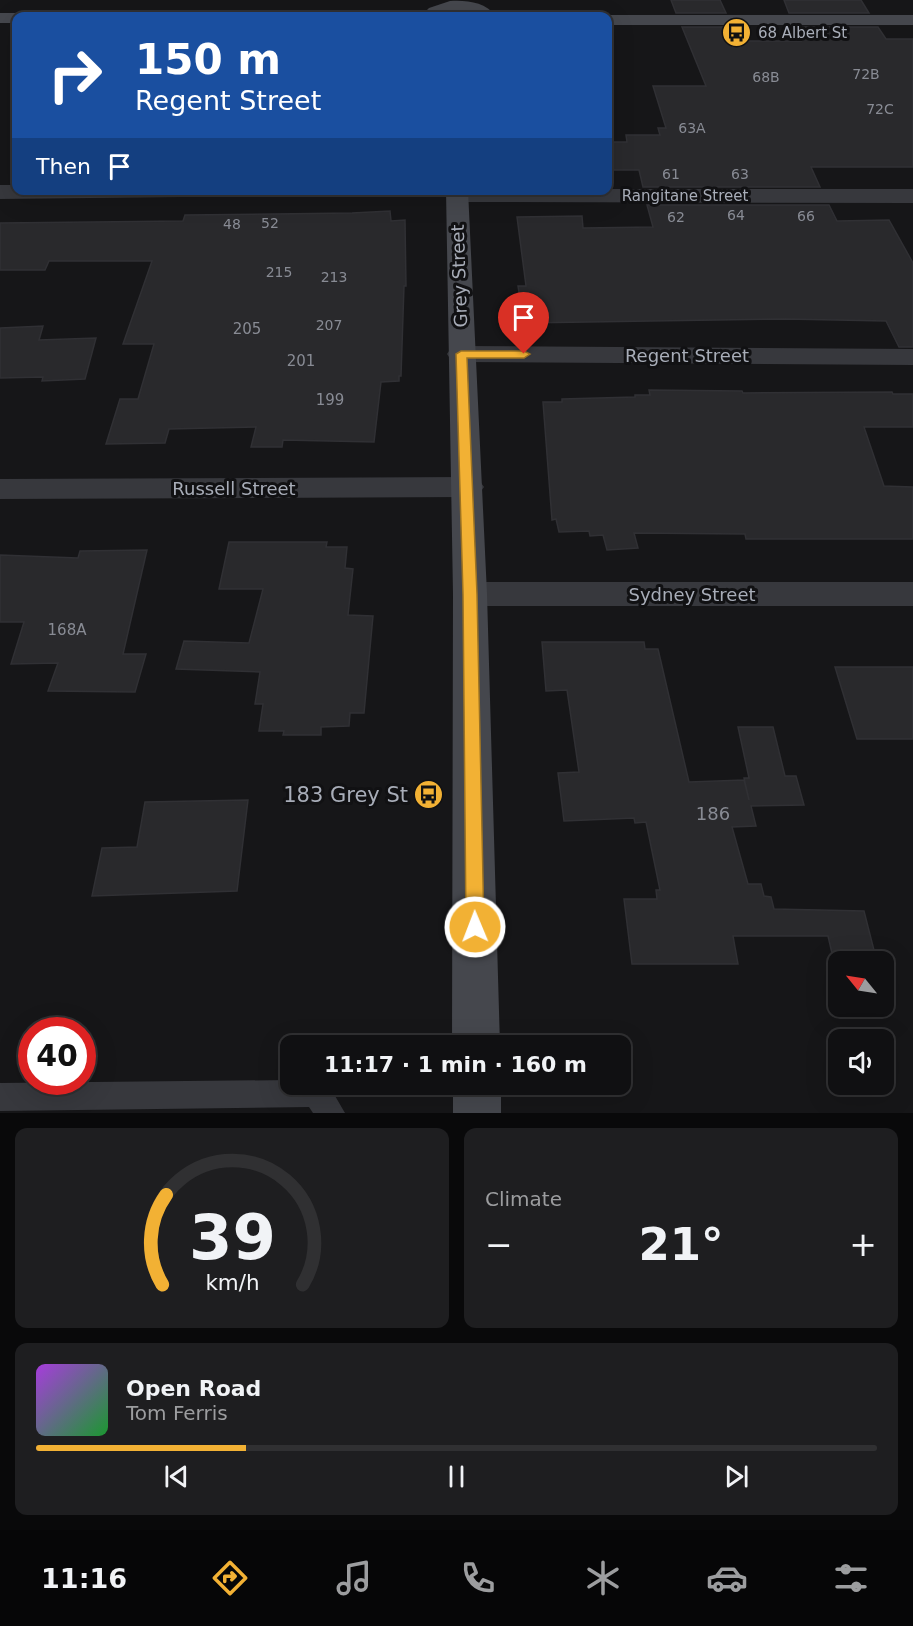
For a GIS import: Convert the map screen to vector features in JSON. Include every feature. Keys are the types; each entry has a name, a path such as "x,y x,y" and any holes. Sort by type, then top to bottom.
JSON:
{"street":[{"path":"435,12 456,3 482,12"},
{"path":"612,20 913,20"},
{"name":"Rangitane Street","path":"612,194 913,196"},
{"name":"Grey Street","path":"457,195 461,354 468,487 476,1035"},
{"name":"Regent Street","path":"461,354 913,357"},
{"name":"Russell Street","path":"0,489 468,487"},
{"name":"Sydney Street","path":"470,594 913,594"},
{"path":"477,1095 477,1113"}],"lane":[{"path":"0,1097 321,1097"}],"building":[{"path":"671,0 720,0 726,13 676,13"},
{"path":"784,0 861,0 869,13 789,13"},
{"path":"682,27 734,27 741,41 801,41 795,27 878,27 886,39 913,39 913,167 811,167 820,187 643,187 639,170 612,170 612,142 627,142 626,135 660,135 658,128 666,128 653,86 706,86"},
{"path":"647,205 829,205 837,221 889,220 913,263 913,347 899,347 886,321 786,319 524,323 518,286 526,286 517,217 582,216 583,228 653,227"},
{"path":"390,211 391,221 405,220 406,286 404,286 401,376 399,376 399,381 381,382 374,442 283,440 282,447 251,447 256,427 169,429 165,443 106,444 120,399 138,399 154,344 123,344 152,261 49,261 45,270 0,270 0,223 183,221 185,215"},
{"path":"43,326 39,340 96,338 85,379 42,381 43,377 0,378 0,328"},
{"path":"649,390 913,394 913,427 864,427 884,486 913,487 913,539 746,539 745,534 634,533 638,548 607,550 603,535 590,536 589,531 559,532 556,519 552,520 543,402 562,402 562,399 635,397 635,395 650,395"},
{"path":"229,542 327,542 326,547 347,547 345,568 353,569 348,615 373,616 364,713 350,713 349,726 321,727 321,735 283,735 284,731 259,731 263,704 255,704 260,672 176,669 184,641 249,643 263,589 219,589"},
{"path":"147,550 123,654 146,654 135,692 48,691 58,663 11,664 24,622 0,622 0,555 78,558 80,551"},
{"path":"542,642 644,642 645,649 658,649 689,782 744,780 749,800 744,778 749,778 738,727 773,727 785,776 796,776 804,805 751,806 756,826 732,827 748,884 761,884 764,896 771,897 774,909 864,911 874,951 831,951 828,936 733,936 738,964 632,964 624,899 657,899 656,890 660,890 646,822 635,823 634,818 564,821 558,773 579,772 567,690 546,691"},
{"path":"835,667 913,667 913,739 857,739"},
{"path":"248,800 237,891 92,896 102,848 137,847 145,802"}],"place":[{"name":"68 Albert St","path":"737,33"},
{"name":"183 Grey St","path":"429,795"}],"route":[{"path":"475,927 468,487 461,354 524,354"}]}
